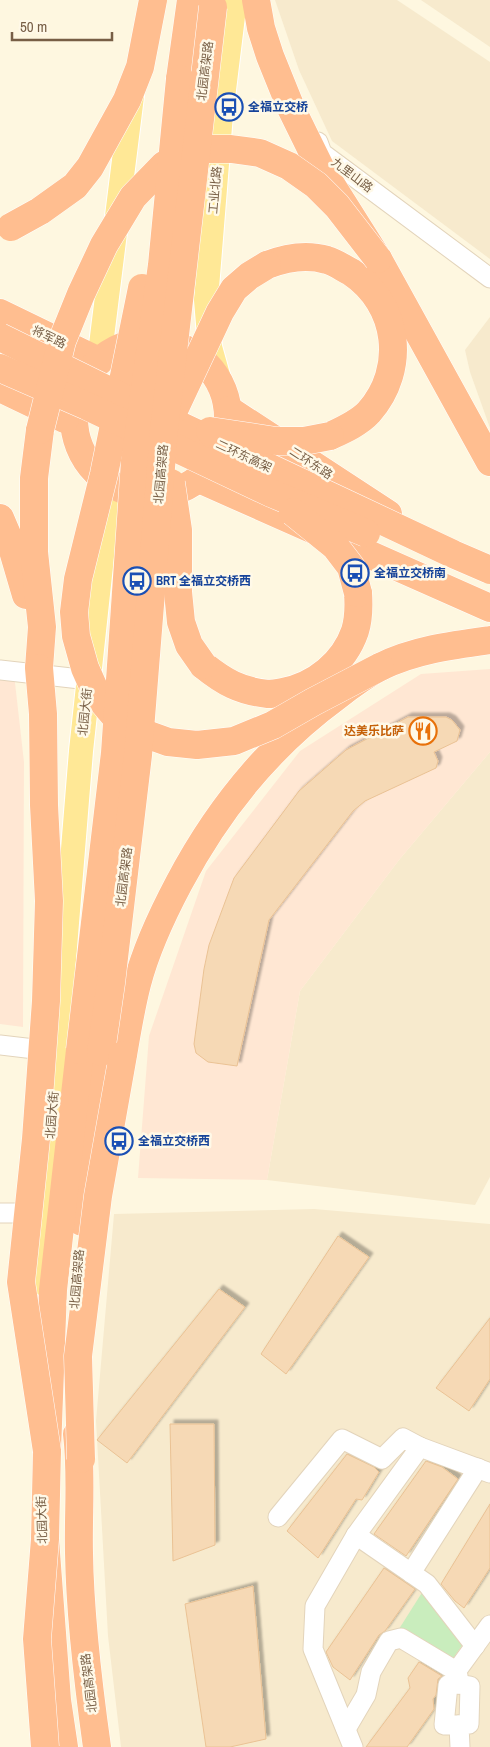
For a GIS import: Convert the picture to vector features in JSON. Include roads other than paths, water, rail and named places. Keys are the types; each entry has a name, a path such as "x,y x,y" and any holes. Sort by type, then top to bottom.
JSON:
{"highway":[{"path":"0,231 40,211 75,186 90,166 127,100 140,67 153,0"},
{"path":"256,0 261,28 270,56 295,116 320,167 378,258 490,462"},
{"path":"213,2 180,79 150,245 104,474 78,579 74,612 76,636 85,668 97,695 113,714 132,729 168,742 197,745 234,741 273,725 380,667 412,655 450,645 490,640"},
{"name":"北园高架路","path":"97,1747 87,1671 79,1553 80,1459 69,1375 80,1244 99,1071 138,755 213,2"},
{"name":"北园高架路","path":"64,1747 57,1700 45,1539 46,1451 53,1290 115,753 135,461 162,265 180,79"},
{"path":"39,668 42,627 34,552 34,478 42,415 62,341 78,302 104,245 133,197 164,165 196,149 231,149 260,153 289,166 316,184 338,206 378,258"},
{"path":"172,428 276,441 304,441 330,436 350,427 368,413 383,393 392,370 394,343 380,300 364,281 343,267 326,260 302,257 284,259 267,265 234,288 220,312 172,428 178,530 178,592 181,622 189,645 203,665 222,680 247,690 270,694 310,684 327,672 342,655 354,632 359,613 358,593 351,567 335,546 271,493"},
{"name":"将军路","path":"0,313 99,361"},
{"name":"二环东高架","path":"0,337 172,428 490,570"},
{"path":"179,489 216,462 226,440 229,410 219,379 202,359 178,345 150,340 123,346 99,361 84,378 76,400 73,422 79,447 91,468 110,486 179,489 233,513 361,551 490,608"},
{"name":"二环东高架","path":"0,368 88,406 271,493 490,587"},
{"path":"0,388 73,422"},
{"name":"二环东路","path":"229,410 394,518"},
{"name":"二环东路","path":"226,440 394,518 490,558"},
{"path":"0,518 11,544 23,582 34,626 43,714 44,805 49,901 46,1001 36,1140 21,1282 46,1451"},
{"path":"80,1459 78,1356 98,1196 118,1078 137,984 154,936 169,902 192,859 228,802 256,769 314,713 350,686 380,667"},
{"path":"45,1539 37,1639 45,1747"},
{"path":"87,1671 104,1747"}],"main road":[{"path":"99,361 143,0"},
{"name":"工业北路","path":"213,2 221,114 206,300 210,347 219,379"},
{"name":"北园大街","path":"59,1747 55,1725 41,1512 40,1338 45,1213 80,761 110,486"},
{"path":"104,1747 85,1559 90,1454 88,1358 100,1220 113,940 179,489"}],"street":[{"name":"九里山路","path":"261,0 322,153 490,278"},
{"path":"0,670 89,680"},
{"path":"0,1045 43,1050"},
{"path":"0,1213 45,1213"},
{"path":"278,1518 342,1439 382,1459 403,1438 484,1470 410,1573"},
{"path":"353,1747 313,1649 315,1606 356,1535 420,1446"},
{"path":"356,1535 427,1584 475,1646"},
{"path":"458,1676 490,1624"},
{"path":"346,1729 366,1694 371,1672 389,1641 401,1638 451,1668 470,1686 469,1724 459,1725 460,1747"}],"place":[{"name":"全福立交桥","path":"229,107"},
{"name":"全福立交桥南","path":"355,573"},
{"name":"BRT 全福立交桥西","path":"137,581"},
{"name":"达美乐比萨","path":"423,731"},
{"name":"全福立交桥西","path":"119,1141"}]}
